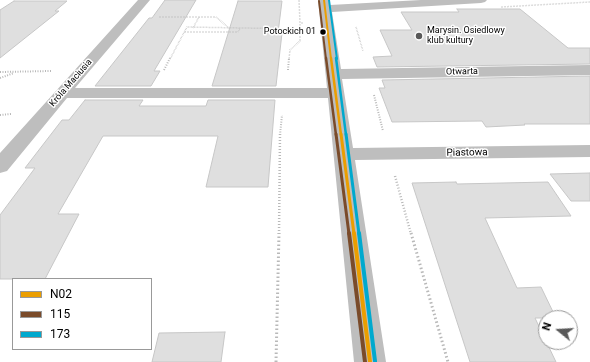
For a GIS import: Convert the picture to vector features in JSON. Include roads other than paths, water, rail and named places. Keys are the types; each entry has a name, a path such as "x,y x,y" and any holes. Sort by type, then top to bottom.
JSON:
{"street":[{"name":"Króla Maciusia","path":"0,166 144,0"},
{"path":"370,362 325,4 481,0"},
{"name":"Otwarta","path":"62,93 287,93 335,84 590,70"},
{"name":"Piastowa","path":"344,154 590,152"}],"place":[{"name":"Potockich 01","path":"323,32"},
{"name":"Marysin. Osiedlowy klub kultury","path":"419,36"}]}
